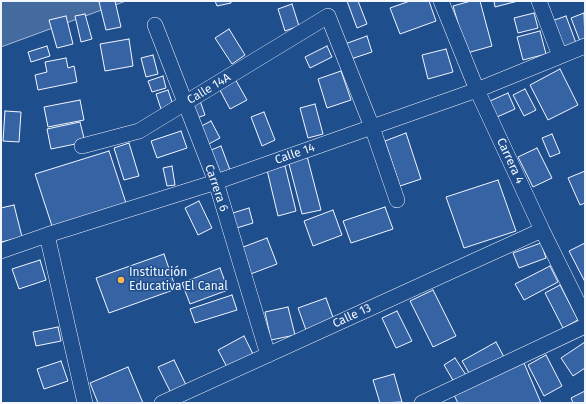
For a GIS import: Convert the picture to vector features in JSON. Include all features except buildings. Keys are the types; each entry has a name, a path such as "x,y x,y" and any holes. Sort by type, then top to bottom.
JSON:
{"street":[{"name":"Carrera 4","path":"440,1 477,90 542,230 585,317"},
{"path":"539,1 560,56"},
{"name":"Calle 14A","path":"82,146 138,131 185,104 328,16 372,127"},
{"name":"Carrera 6","path":"155,25 216,182 268,355"},
{"name":"Calle 14","path":"1,251 216,182 477,90 585,46"},
{"path":"372,127 397,200"},
{"name":"Calle 13","path":"162,403 542,230"},
{"path":"47,235 85,403"},
{"path":"422,403 585,326"}],"water":[{"path":"1,1 126,1 1,47"}],"place":[{"name":"Institución Educativa El Canal","path":"121,280"}]}
